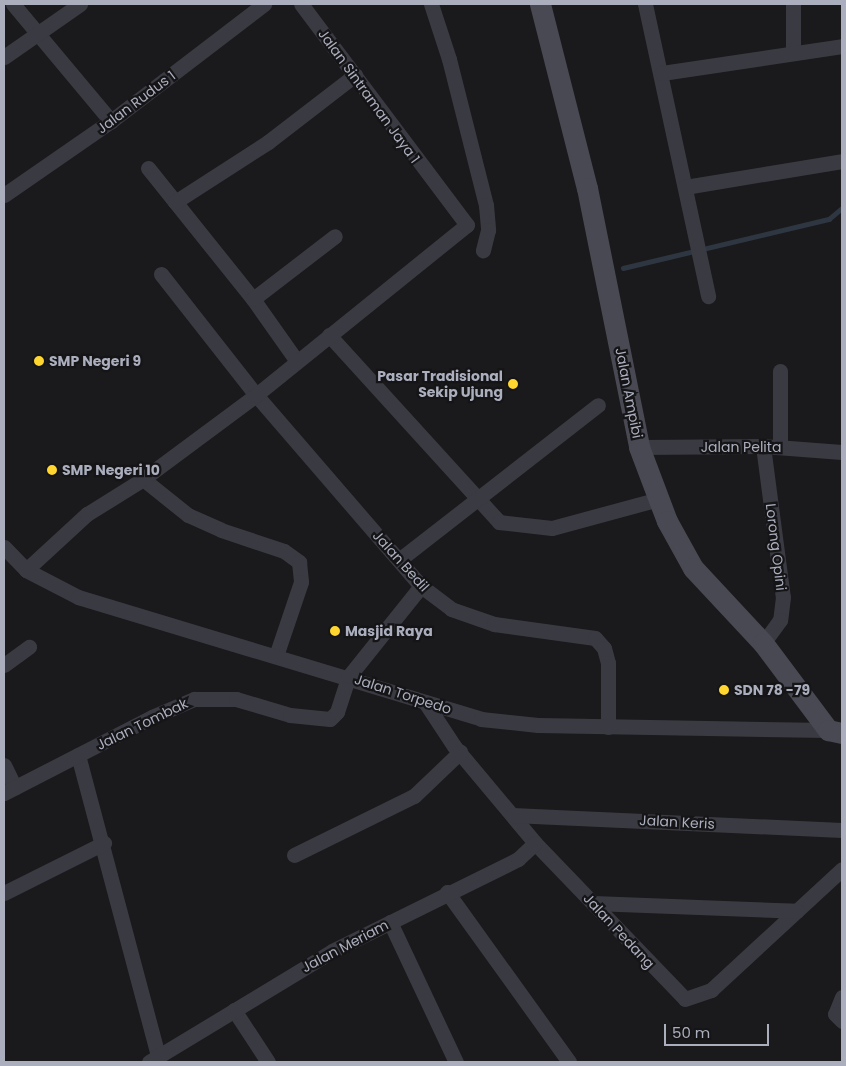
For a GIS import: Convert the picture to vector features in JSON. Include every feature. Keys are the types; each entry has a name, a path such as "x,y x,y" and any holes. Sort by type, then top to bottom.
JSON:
{"street":[{"path":"13,4 111,121"},
{"path":"4,57 80,4"},
{"name":"Jalan Rudus 1","path":"4,195 111,121 264,4"},
{"name":"Jalan Sintraman Jaya 1","path":"301,4 466,225 329,335"},
{"path":"431,4 449,59 486,204 488,230 483,250"},
{"name":"Jalan Ampibi","path":"540,4 589,197 639,447 659,499 678,544 694,568 763,644 835,732"},
{"path":"645,4 662,73 708,296"},
{"path":"793,4 793,52"},
{"path":"662,73 842,46"},
{"path":"175,202 268,142 355,75"},
{"path":"685,187 842,162"},
{"path":"148,168 253,299 296,360"},
{"path":"253,299 334,236"},
{"name":"Jalan Bedil","path":"161,274 256,395 421,586 451,609 494,624 595,638 604,648 608,663 608,727"},
{"path":"26,570 87,514 143,479 256,395 296,360 329,335 498,522 530,528 576,524 659,499"},
{"path":"780,371 780,446"},
{"path":"399,560 598,405"},
{"name":"Lorong Opini","path":"763,446 783,597 780,620 763,644"},
{"name":"Jalan Pelita","path":"639,447 780,446 842,452"},
{"path":"143,479 188,515 284,551 299,562 302,582 276,656"},
{"name":"Jalan Torpedo","path":"4,547 26,570 78,597 349,676 481,719 538,725 835,732"},
{"path":"349,676 421,586"},
{"path":"4,664 29,647"},
{"name":"Jalan Tombak","path":"9,790 178,704 207,696 236,699 290,715 330,719 337,712 349,676"},
{"name":"Jalan Pedang","path":"425,702 460,752 535,843 685,999 712,990 842,869"},
{"path":"294,855 414,796 460,752"},
{"path":"78,755 104,843 153,1059"},
{"path":"4,766 9,790"},
{"name":"Jalan Keris","path":"512,815 842,830"},
{"path":"4,893 104,843"},
{"name":"Jalan Meriam","path":"153,1059 332,951 447,892 518,859 535,843"},
{"path":"447,892 569,1062"},
{"path":"594,903 797,911"},
{"path":"390,922 456,1062"},
{"path":"842,997 835,1014 842,1021"},
{"path":"234,1010 268,1062"}],"waterway":[{"path":"623,268 829,219 842,208"}],"place":[{"name":"SMP Negeri 9","path":"39,361"},
{"name":"Pasar Tradisional Sekip Ujung","path":"513,384"},
{"name":"SMP Negeri 10","path":"52,470"},
{"name":"Masjid Raya","path":"335,631"},
{"name":"SDN 78 -79","path":"724,690"}]}
